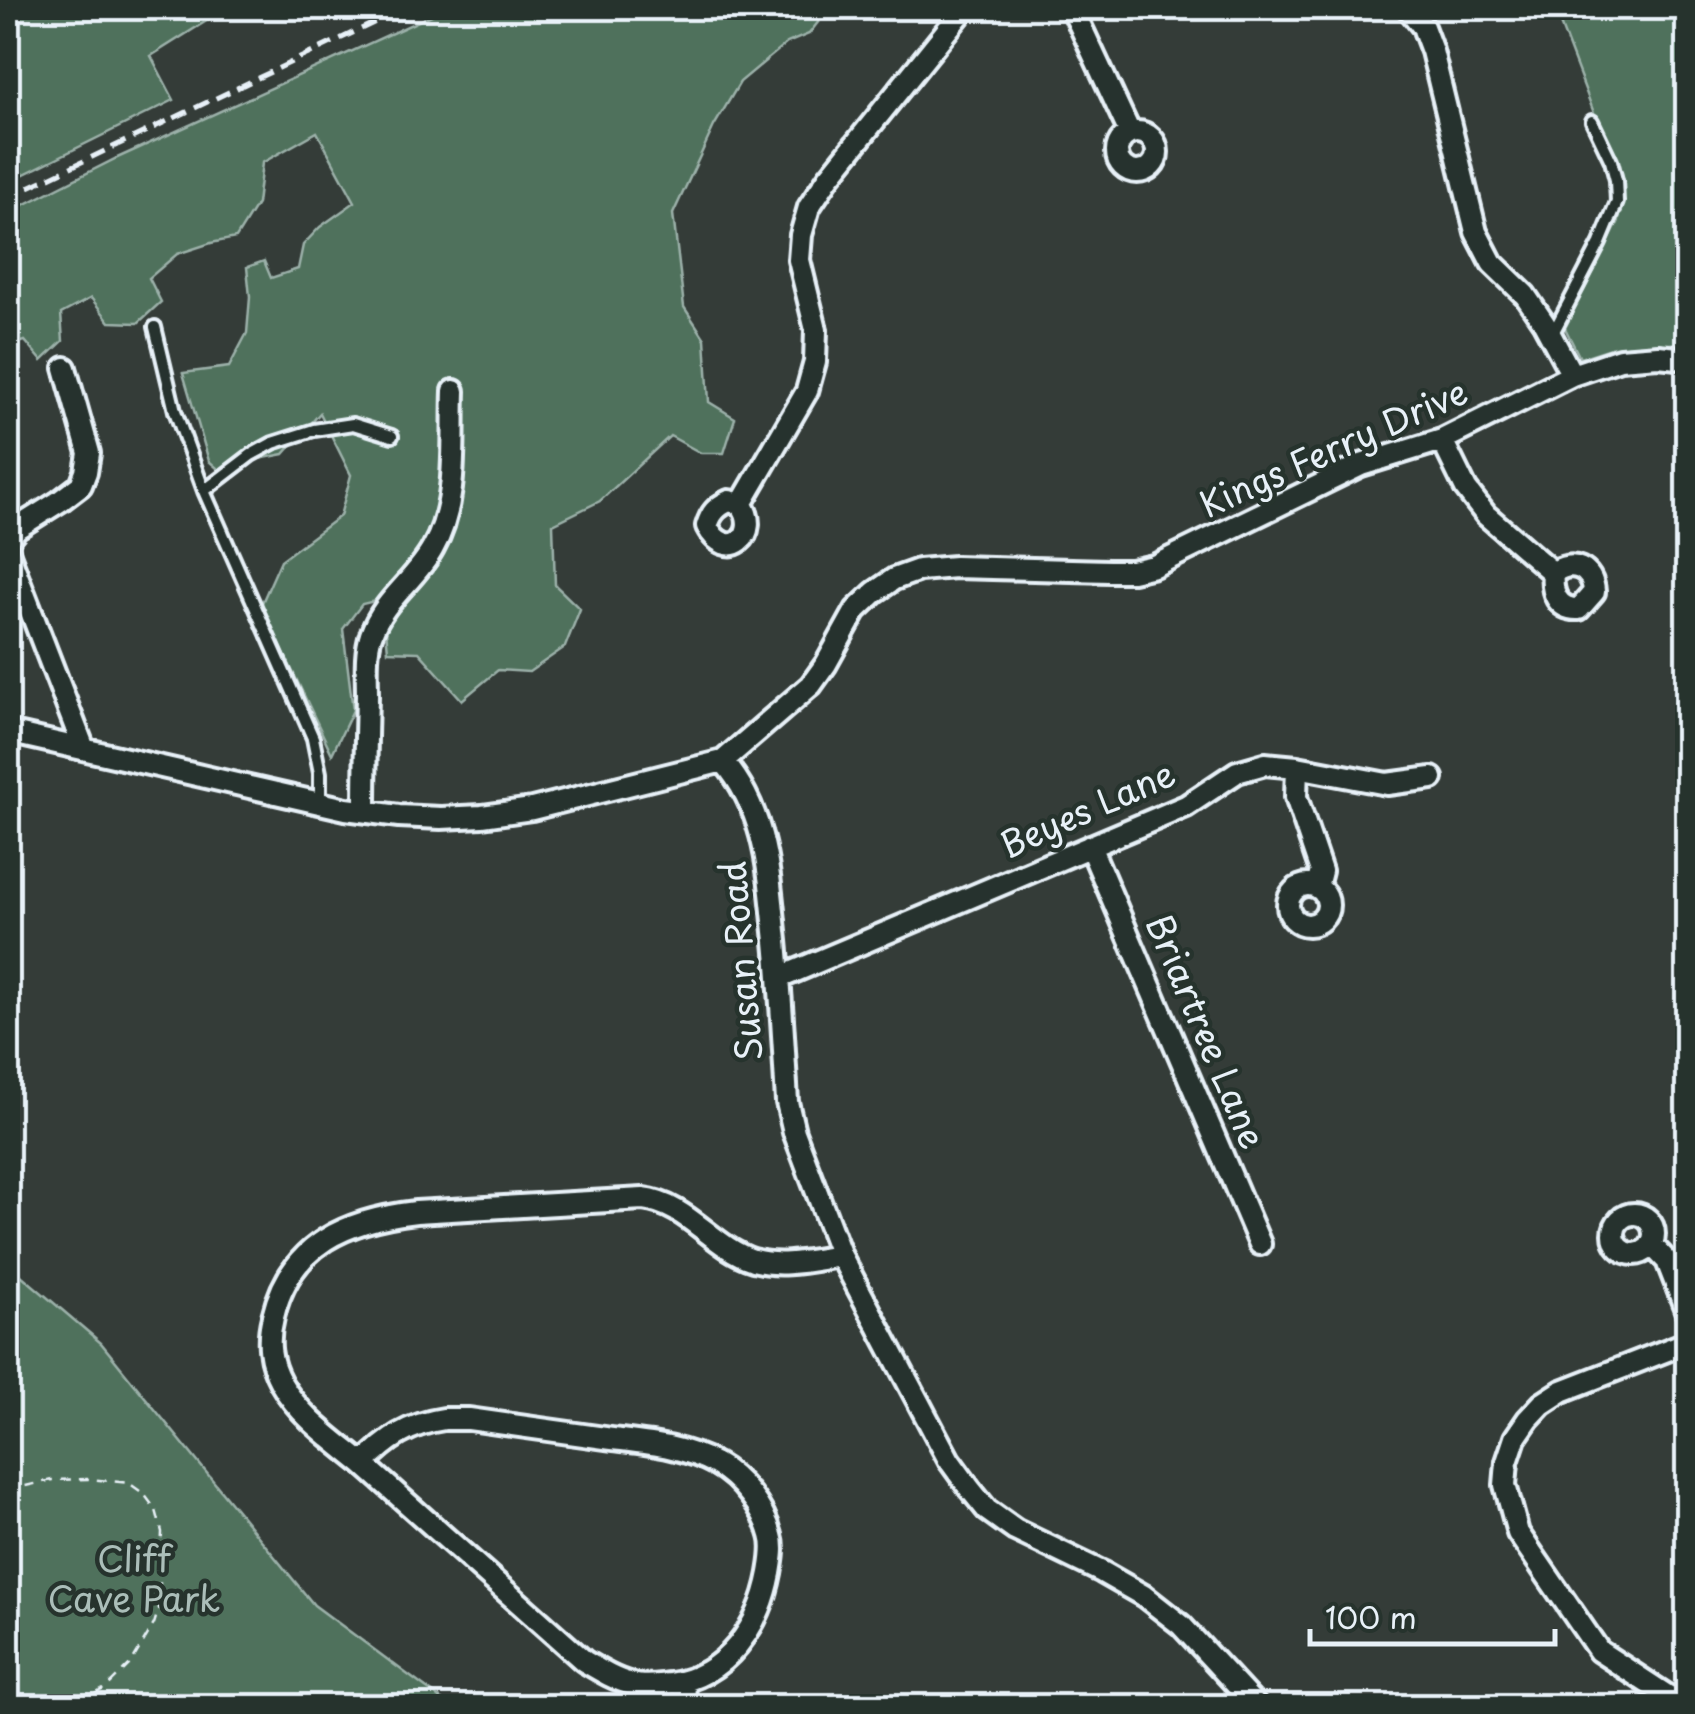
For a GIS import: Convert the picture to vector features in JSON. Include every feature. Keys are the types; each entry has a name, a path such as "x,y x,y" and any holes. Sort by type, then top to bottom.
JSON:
{"street":[{"path":"741,504 807,391 815,362 816,330 799,260 800,235 808,207 965,8"},
{"path":"1072,8 1130,132"},
{"path":"1408,8 1432,51 1476,232 1492,263 1525,295 1572,376"},
{"name":"Kings Ferry Drive","path":"723,761 811,686 856,610 894,579 919,570 955,567 1120,571 1154,566 1361,464 1442,440 1572,376 1620,359 1688,359"},
{"path":"8,539 17,528 81,484 86,472 89,453 65,368"},
{"path":"365,810 371,636 380,615 433,549 444,522 450,486 454,391"},
{"path":"1442,440 1466,489 1486,516 1553,573"},
{"path":"8,552 84,748"},
{"path":"8,732 320,803 399,816 441,818 532,809 723,761"},
{"name":"Susan Road","path":"723,761 738,778 768,856 790,1119 840,1256 949,1460 987,1510 1016,1530 1144,1596 1181,1626 1256,1706"},
{"name":"Beyes Lane","path":"779,978 1186,806 1237,772 1265,764 1387,784 1432,778"},
{"path":"1297,767 1296,797 1321,871 1317,887"},
{"name":"Briartree Lane","path":"1090,846 1260,1244"},
{"path":"363,1464 383,1444 422,1422 469,1418 674,1448 728,1472 758,1506 772,1535 768,1582 762,1607 749,1632 728,1658 684,1682 636,1696 584,1662 306,1417 282,1386 272,1363 268,1342 278,1295 303,1255 324,1240 382,1216 416,1212 643,1198 670,1205 750,1259 778,1264 840,1256"},
{"path":"1651,1244 1667,1261 1688,1315"},
{"path":"1683,1706 1599,1652 1518,1533 1505,1485 1515,1438 1542,1404 1562,1391 1688,1342"},
{"path":"684,1682 684,1706"}],"lane":[{"path":"1551,336 1618,202 1611,160 1592,121"},
{"path":"155,327 176,412 204,491 314,738 320,803"},
{"path":"204,491 251,455 273,443 314,430 353,424 392,436"}],"path":[{"path":"8,1490 52,1480 129,1484 144,1494 156,1510 162,1532 159,1608 154,1624 132,1663 107,1687 78,1706"}],"green space":[{"path":"8,8 227,8 151,56 174,100 8,182"},
{"path":"447,8 829,8 809,34 787,43 740,82 714,126 673,214 684,307 705,339 709,402 735,418 724,453 701,453 670,436 600,501 553,524 555,585 580,609 565,647 529,672 498,670 462,700 419,652 388,651 386,630 408,593 362,604 343,629 353,710 332,754 261,605 281,560 340,516 351,475 320,413 284,454 253,460 226,476 209,461 183,373 229,367 247,333 247,267 264,261 271,278 298,269 303,245 320,227 355,202 317,132 262,163 257,204 236,238 177,254 149,278 161,302 138,323 110,322 91,298 61,314 63,341 42,361 25,341 8,346 8,213 115,159"},
{"path":"1554,8 1687,8 1687,343 1614,347 1580,358 1565,328 1619,221 1618,176"},
{"name":"Cliff Cave Park","path":"8,1264 101,1343 314,1605 450,1706 8,1706"}],"railway":[{"path":"8,197 405,8"}]}
